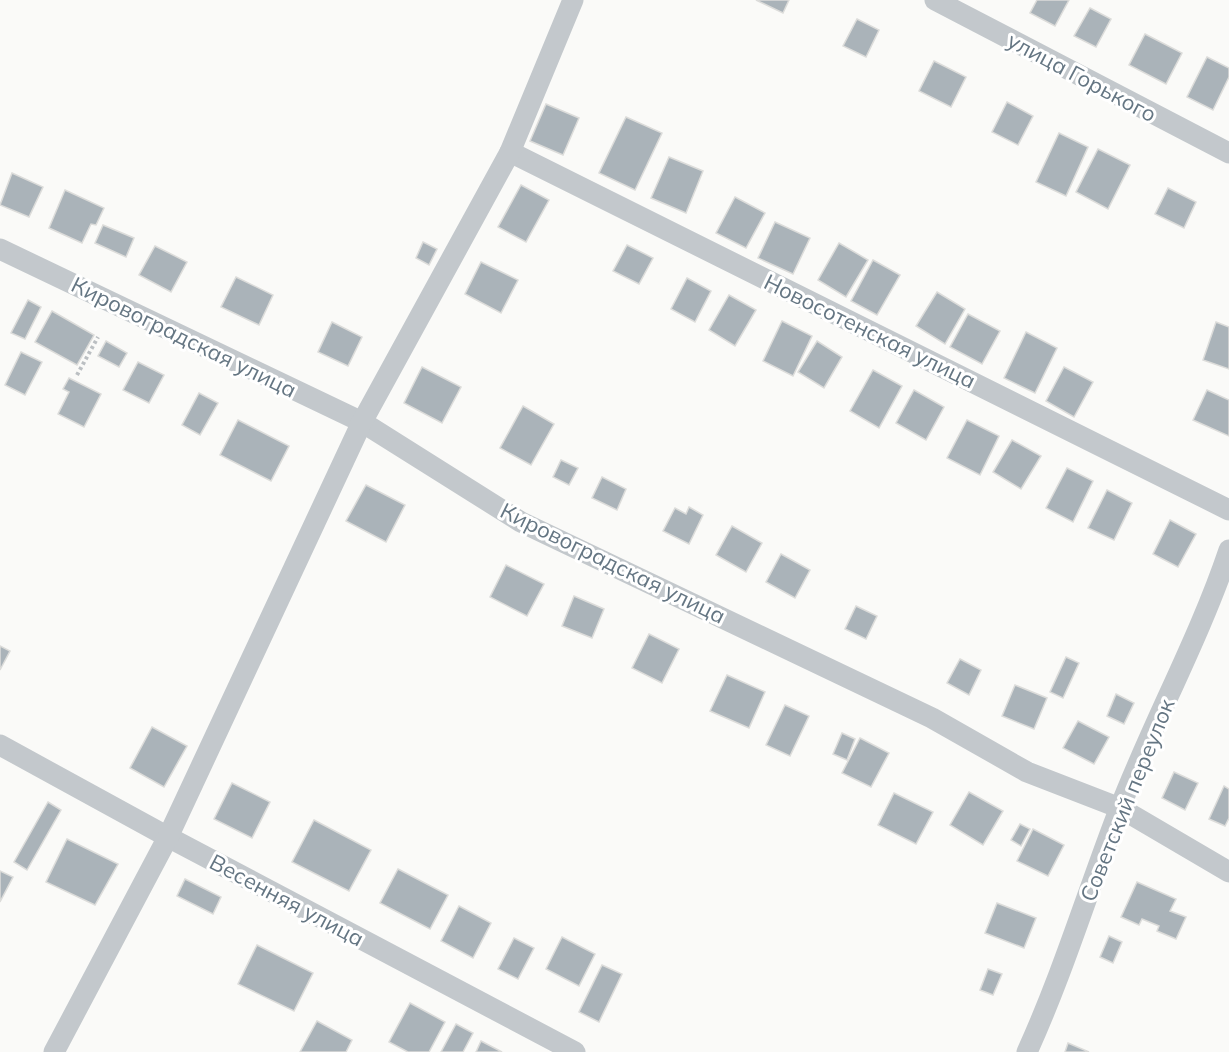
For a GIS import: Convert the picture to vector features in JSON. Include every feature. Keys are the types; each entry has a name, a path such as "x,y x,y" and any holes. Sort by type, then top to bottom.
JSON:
{"street":[{"path":"54,1052 168,837 362,422 510,152 573,0"},
{"name":"улица Горького","path":"935,0 1229,153"},
{"name":"Новосотенская улица","path":"510,152 1229,510"},
{"name":"Кировоградская улица","path":"0,249 362,422 521,522 933,718 1027,772 1120,808 1229,872"},
{"name":"Советский переулок","path":"1027,1052 1048,1005 1120,808 1221,599 1229,550"},
{"name":"Весенняя улица","path":"0,745 168,837 575,1052"}],"path":[{"path":"77,375 98,337"}],"building":[{"path":"756,0 789,0 783,13"},
{"path":"1037,0 1069,0 1055,26 1030,13"},
{"path":"1090,8 1111,19 1096,47 1074,36"},
{"path":"857,19 879,30 866,57 843,46"},
{"path":"1145,34 1182,53 1166,84 1129,65"},
{"path":"1207,57 1229,68 1229,77 1213,110 1187,97"},
{"path":"934,61 966,77 951,107 919,91"},
{"path":"1007,102 1033,116 1018,145 992,132"},
{"path":"546,104 579,118 563,155 530,141"},
{"path":"626,117 662,133 635,190 599,173"},
{"path":"1059,133 1088,147 1066,196 1036,182"},
{"path":"1098,149 1130,165 1108,209 1076,192"},
{"path":"669,157 703,171 686,213 651,198"},
{"path":"12,173 43,187 29,217 0,205"},
{"path":"521,185 549,200 526,242 498,227"},
{"path":"1168,188 1196,202 1184,228 1155,214"},
{"path":"65,190 104,208 96,225 91,224 82,243 49,228"},
{"path":"735,197 765,213 746,248 716,233"},
{"path":"775,222 810,238 793,274 758,258"},
{"path":"103,225 134,238 126,257 95,243"},
{"path":"423,242 437,249 429,265 416,258"},
{"path":"839,243 868,260 846,297 818,280"},
{"path":"627,245 653,258 639,284 613,271"},
{"path":"155,246 187,262 171,292 139,275"},
{"path":"873,260 900,275 877,315 851,301"},
{"path":"481,262 518,280 501,313 465,294"},
{"path":"236,277 273,295 259,325 221,307"},
{"path":"687,278 711,291 695,322 671,309"},
{"path":"937,292 965,309 945,344 916,326"},
{"path":"729,295 756,310 735,346 709,330"},
{"path":"28,300 41,307 25,339 11,333"},
{"path":"52,311 94,335 77,365 35,342"},
{"path":"968,314 1000,331 982,364 950,347"},
{"path":"782,321 812,336 793,376 763,361"},
{"path":"332,322 362,337 348,366 318,352"},
{"path":"1216,322 1229,327 1229,369 1203,360"},
{"path":"1026,332 1057,348 1035,393 1004,378"},
{"path":"106,341 127,353 119,367 98,356"},
{"path":"817,341 842,357 824,388 798,372"},
{"path":"21,352 42,362 25,395 5,385"},
{"path":"138,362 164,375 149,403 123,390"},
{"path":"422,367 461,387 442,423 404,403"},
{"path":"1064,367 1093,382 1074,417 1046,401"},
{"path":"873,370 902,386 879,428 850,411"},
{"path":"69,378 101,394 84,427 58,414 69,392 63,389"},
{"path":"914,390 944,407 926,440 896,423"},
{"path":"1207,390 1229,400 1229,436 1193,420"},
{"path":"199,393 218,403 200,435 182,425"},
{"path":"523,406 554,424 531,465 500,448"},
{"path":"238,420 289,446 271,481 220,455"},
{"path":"967,420 999,436 980,475 947,458"},
{"path":"1012,440 1041,456 1021,489 993,472"},
{"path":"561,460 578,468 569,485 553,477"},
{"path":"1067,468 1093,481 1073,522 1046,508"},
{"path":"602,477 626,489 617,510 592,498"},
{"path":"366,485 405,505 386,542 346,521"},
{"path":"1107,490 1132,503 1114,540 1088,528"},
{"path":"689,507 703,515 689,544 663,531 675,508 686,514"},
{"path":"1170,520 1196,534 1178,567 1153,554"},
{"path":"732,526 762,543 746,572 716,555"},
{"path":"781,554 810,570 795,598 766,582"},
{"path":"506,565 544,584 527,616 490,597"},
{"path":"574,596 604,609 592,638 562,626"},
{"path":"856,606 877,616 866,639 845,629"},
{"path":"649,634 679,649 662,683 632,668"},
{"path":"0,646 10,651 0,670"},
{"path":"1066,657 1079,663 1063,698 1050,692"},
{"path":"960,659 981,670 969,695 947,683"},
{"path":"727,675 765,692 749,728 710,711"},
{"path":"1015,685 1047,698 1034,729 1002,716"},
{"path":"1116,694 1134,703 1124,724 1107,716"},
{"path":"785,705 809,716 790,756 766,745"},
{"path":"1078,721 1109,737 1094,764 1063,748"},
{"path":"152,727 187,746 164,787 130,768"},
{"path":"842,733 855,739 847,760 833,754"},
{"path":"860,738 889,753 871,787 842,773"},
{"path":"1174,772 1198,783 1185,810 1162,798"},
{"path":"232,783 270,802 252,838 214,819"},
{"path":"1224,786 1229,789 1229,818 1225,826 1209,819"},
{"path":"969,792 1003,811 983,845 950,825"},
{"path":"894,793 933,812 916,844 878,825"},
{"path":"48,802 61,810 27,870 14,862"},
{"path":"314,820 371,850 349,891 292,862"},
{"path":"1020,824 1030,829 1021,846 1011,840"},
{"path":"1033,829 1064,845 1048,876 1017,861"},
{"path":"67,839 118,864 95,905 46,882"},
{"path":"398,869 448,895 430,929 380,903"},
{"path":"0,871 13,877 0,902"},
{"path":"185,879 221,897 213,914 177,896"},
{"path":"1137,882 1176,899 1170,911 1186,917 1176,939 1157,931 1159,926 1142,919 1139,925 1121,917"},
{"path":"997,903 1036,918 1024,948 985,933"},
{"path":"459,906 491,923 473,958 441,941"},
{"path":"1109,936 1122,942 1113,963 1100,957"},
{"path":"562,937 595,954 579,986 546,969"},
{"path":"514,938 534,948 518,979 498,969"},
{"path":"257,945 313,973 294,1011 238,984"},
{"path":"602,965 622,974 599,1022 579,1012"},
{"path":"988,969 1002,974 993,995 980,990"},
{"path":"410,1003 445,1022 429,1052 408,1052 389,1042"},
{"path":"317,1021 352,1040 346,1052 300,1052"},
{"path":"456,1024 473,1033 463,1052 441,1052"},
{"path":"481,1041 502,1052 476,1052"},
{"path":"1068,1043 1089,1052 1065,1052"}]}
